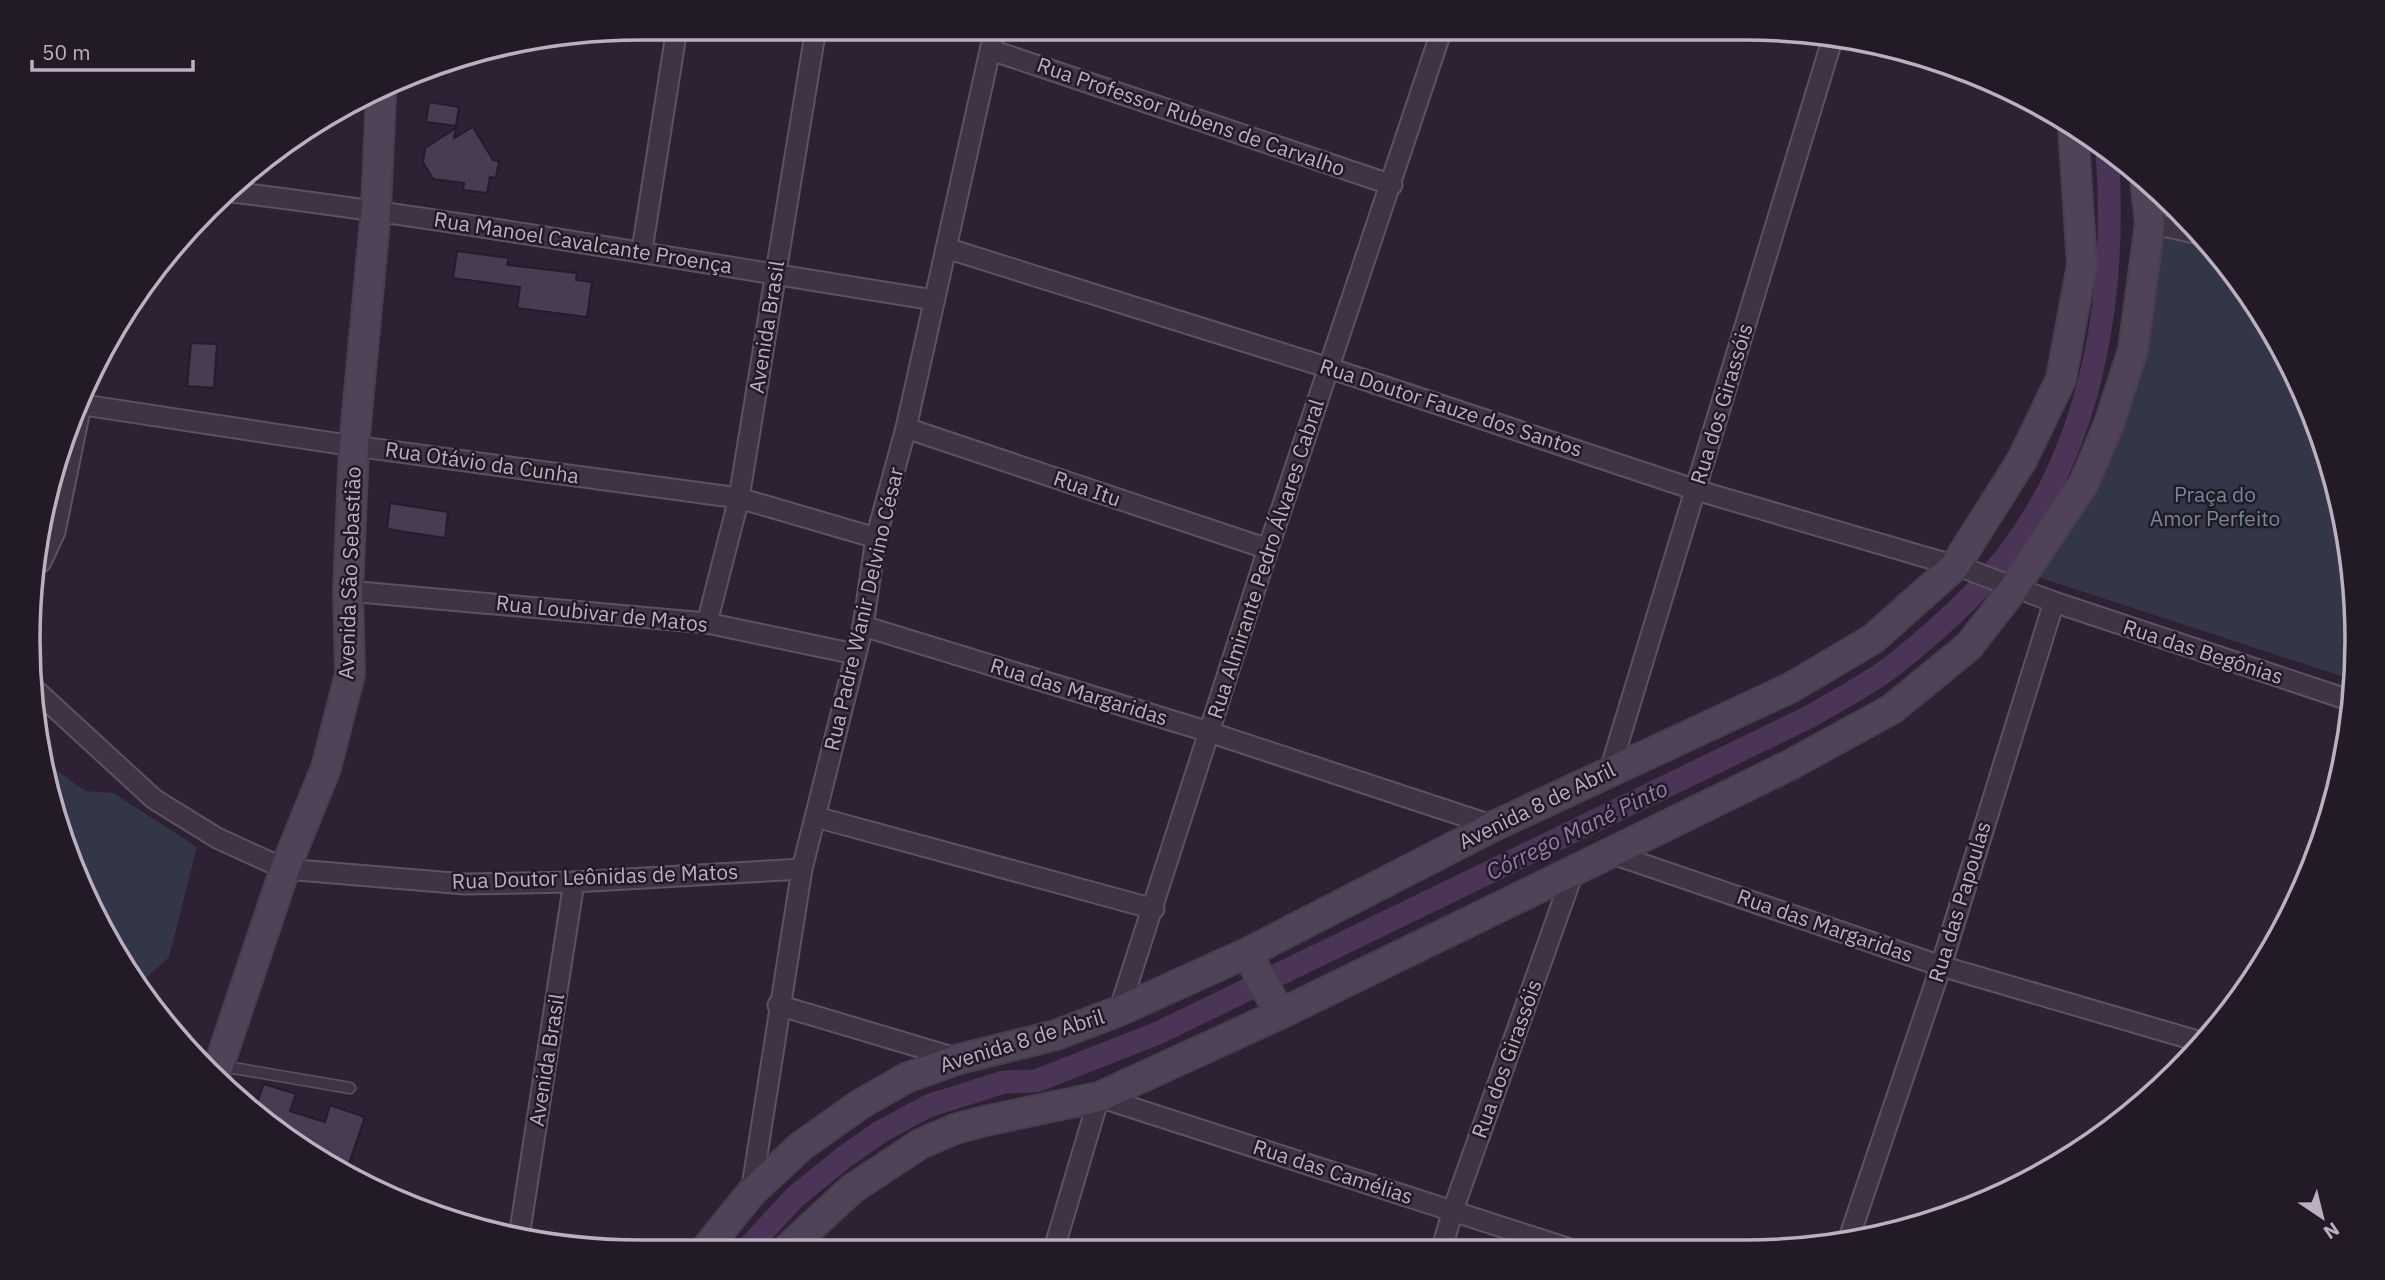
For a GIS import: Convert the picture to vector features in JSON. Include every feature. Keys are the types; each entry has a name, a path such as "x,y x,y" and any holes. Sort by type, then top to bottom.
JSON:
{"main road":[{"name":"Avenida São Sebastião","path":"219,1067 285,869 326,768 350,674 348,591 354,446 376,210 381,99"},
{"name":"Avenida 8 de Abril","path":"713,1240 751,1193 800,1147 859,1105 906,1078 959,1059 1056,1035 1252,962 1494,826 1790,688 1872,639 1960,567 2022,460 2061,379 2082,265 2074,138"},
{"path":"797,1240 852,1189 920,1144 955,1129 985,1121 1100,1097 1276,1007 1574,870 1790,765 1892,709 1969,646 2008,586 2084,483 2109,424 2133,350 2150,223 2147,195"},
{"path":"1252,962 1276,1007"}],"street":[{"path":"642,250 675,40"},
{"name":"Avenida Brasil","path":"707,623 739,498 814,40"},
{"name":"Rua Padre Wanir Delvino César","path":"751,1193 778,1005 802,869 863,626 876,538 906,428 993,40"},
{"name":"Rua Almirante Pedro Álvares Cabral","path":"1119,1011 1268,549 1439,40"},
{"name":"Rua dos Girassóis","path":"1610,770 1830,46"},
{"name":"Rua Professor Rubens de Carvalho","path":"991,50 1392,185"},
{"name":"Rua Manoel Cavalcante Proença","path":"241,193 376,210 642,250 933,300"},
{"path":"2150,223 2178,226"},
{"name":"Rua Doutor Fauze dos Santos","path":"946,248 1329,368 1696,490 1960,567 2008,586"},
{"name":"Rua Otávio da Cunha","path":"88,406 354,446 739,498 876,538"},
{"name":"Rua Itu","path":"906,428 1268,549"},
{"path":"48,548 55,532 73,444"},
{"path":"2008,586 2054,603"},
{"name":"Rua Loubivar de Matos","path":"348,591 707,623 855,654"},
{"name":"Rua das Begônias","path":"2054,603 2342,698"},
{"name":"Rua das Papoulas","path":"1853,1230 1941,966 2054,603"},
{"name":"Rua das Margaridas","path":"863,626 1209,732 1494,826"},
{"name":"Rua Doutor Leônidas de Matos","path":"43,697 153,799 217,838 285,869 465,884 574,883 802,869"},
{"path":"816,817 1154,909"},
{"name":"Rua das Margaridas","path":"1610,853 1941,966 2192,1039"},
{"name":"Rua dos Girassóis","path":"1444,1240 1574,870"},
{"name":"Avenida Brasil","path":"520,1227 574,883"},
{"path":"778,1005 959,1059"},
{"path":"1057,1240 1100,1097"},
{"name":"Rua das Camélias","path":"1100,1097 1543,1240"}],"lane":[{"path":"223,1071 349,1088"}],"green space":[{"name":"Praça do Amor Perfeito","path":"2167,234 2192,241 2221,275 2264,340 2299,410 2324,485 2340,562 2345,640 2343,677 2041,578 2035,573 2085,494 2160,238"},
{"path":"55,769 85,791 113,793 197,847 169,957 145,979 121,940 86,870 72,833"}],"building":[{"path":"429,102 459,107 456,126 426,122"},
{"path":"473,127 493,160 499,161 496,178 490,177 487,193 463,190 464,183 433,179 423,162 425,148 456,128 454,138"},
{"path":"457,251 509,258 507,265 577,273 576,280 592,282 587,317 517,308 520,287 453,278"},
{"path":"191,343 217,344 214,388 187,386"},
{"path":"390,503 448,512 445,538 387,529"},
{"path":"264,1084 296,1094 290,1111 325,1122 330,1105 365,1117 349,1164 307,1139 255,1100 258,1100"}],"waterway":[{"name":"Córrego Mané Pinto","path":"755,1240 795,1197 843,1158 880,1132 928,1106 1004,1082 1036,1081 1158,1033 1811,716 1891,667 1961,606 2002,562 2042,502 2065,456 2082,407 2104,306 2108,254 2107,162"}]}
